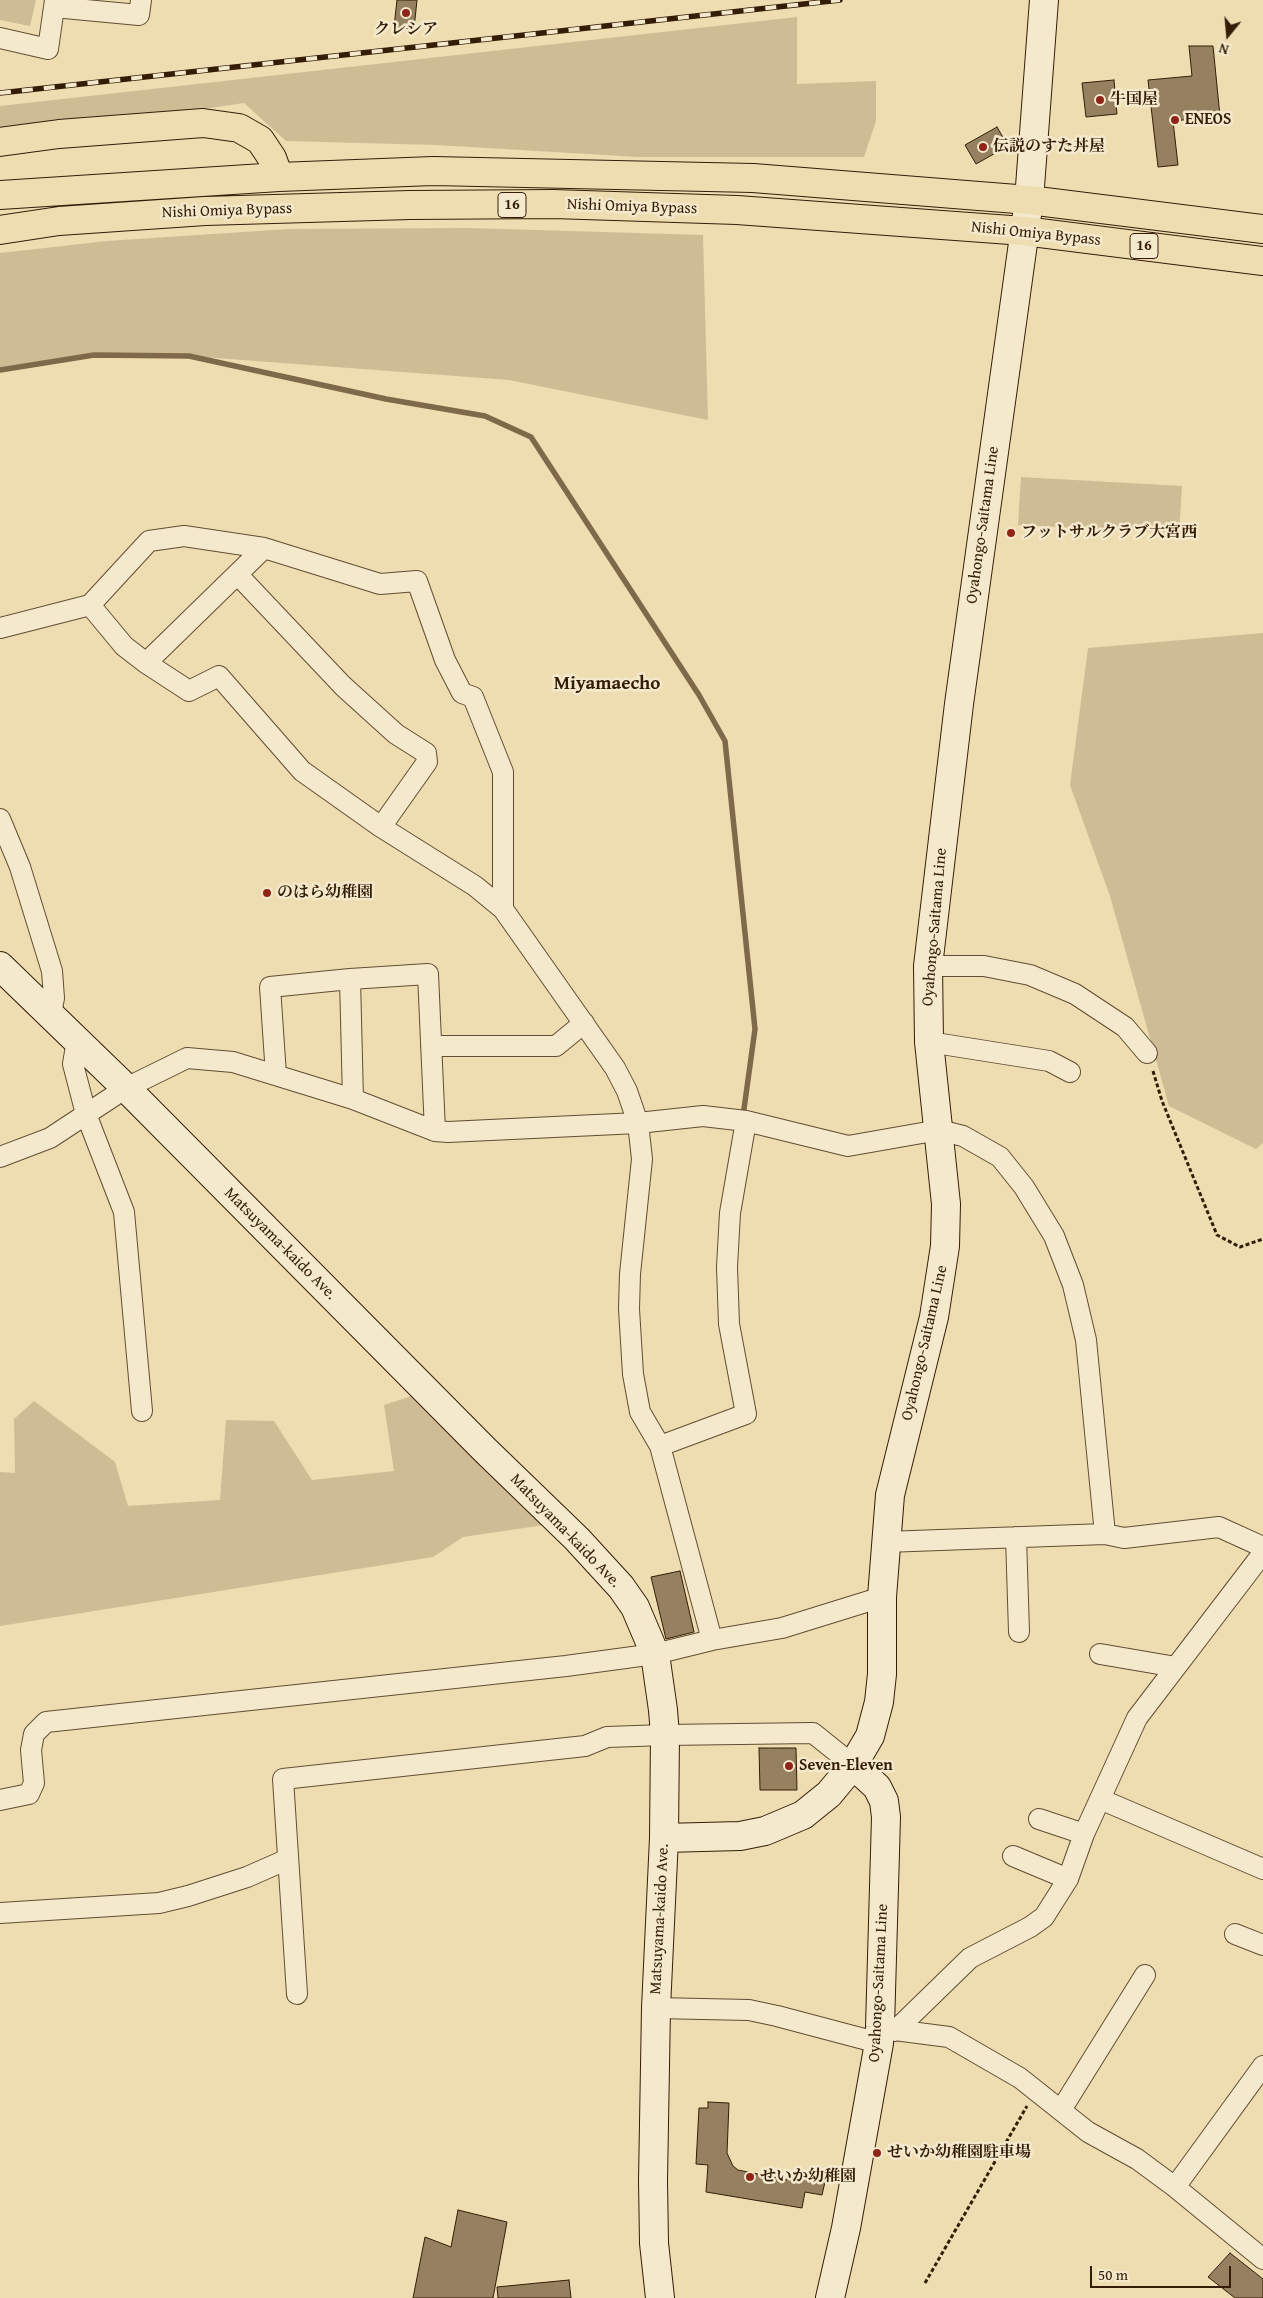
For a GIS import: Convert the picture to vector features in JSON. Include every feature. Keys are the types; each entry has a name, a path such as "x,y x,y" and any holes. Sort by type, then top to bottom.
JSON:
{"highway":[{"path":"203,123 237,136 254,145 255,161 244,180"},
{"path":"0,142 59,134 203,123 240,128 260,140 272,158 278,177"},
{"name":"Nishi Omiya Bypass","path":"0,195 278,177 433,171 743,178 1029,200 1263,229"},
{"name":"Nishi Omiya Bypass","path":"0,230 59,221 205,211 410,205 553,204 737,210 1024,231 1263,261"}],"main road":[{"name":"Oyahongo-Saitama Line","path":"664,1838 740,1836 765,1831 803,1815 829,1794 853,1765 870,1736 879,1702 882,1674 882,1597 890,1495 941,1282 946,1204 929,1042 928,966 963,676 1029,200 1044,0"},
{"name":"Matsuyama-kaido Ave.","path":"0,966 78,1040 601,1564 635,1607 654,1654 663,1710 664,1735 664,1838 656,2008 654,2208 654,2243 660,2298"},
{"name":"Oyahongo-Saitama Line","path":"830,2298 846,2228 884,2034 886,1817 884,1801 877,1787 853,1765"}],"street":[{"path":"0,38 48,49 55,4 140,15 141,0"},
{"path":"0,628 90,604 149,541 184,536 264,548 380,584 417,581 445,660 462,693 474,696 503,772 503,910"},
{"path":"146,663 264,548"},
{"path":"238,574 343,686 396,734 426,753 428,762 381,827"},
{"path":"90,604 124,646 189,691 219,676 302,771 381,827 475,886 503,910 584,1023 623,1083 638,1123 642,1159 630,1274 629,1309 633,1374 640,1412 660,1446 712,1640"},
{"path":"0,819 20,868 52,971 54,998 50,1014"},
{"path":"928,966 984,966 1030,975 1075,994 1125,1027 1147,1053"},
{"path":"276,1075 270,987 350,978 428,974 435,1130"},
{"path":"350,978 353,1099"},
{"path":"431,1046 556,1046 584,1023"},
{"path":"78,1040 73,1064 86,1114 124,1212 142,1411"},
{"path":"929,1042 1050,1061 1070,1072"},
{"path":"0,1157 50,1138 126,1088 187,1058 233,1062 353,1099 435,1130 448,1132 638,1123 703,1116 746,1121 848,1146 939,1130 963,1136 1000,1157 1024,1187 1057,1245 1074,1285 1086,1340 1105,1534"},
{"path":"660,1446 746,1414 729,1324 727,1268 730,1213 746,1121"},
{"path":"885,1542 1105,1534 1124,1538 1219,1528 1263,1547"},
{"path":"1016,1537 1020,1632"},
{"path":"884,2034 970,1958 1030,1927 1044,1917 1068,1879 1084,1834 1137,1718 1263,1553"},
{"path":"0,1800 29,1794 34,1783 31,1750 34,1734 46,1722 566,1666 654,1654 712,1640 782,1628 882,1597"},
{"path":"1100,1654 1176,1667"},
{"path":"297,1994 282,1779 585,1746 608,1737 664,1735 813,1733 853,1765"},
{"path":"1100,1799 1263,1869"},
{"path":"1039,1819 1084,1834"},
{"path":"1013,1856 1068,1879"},
{"path":"0,1913 159,1903 188,1896 247,1877 288,1858"},
{"path":"1235,1934 1263,1945"},
{"path":"1061,2110 1145,1975"},
{"path":"656,2008 749,2010 884,2034 949,2038 1020,2078 1088,2132 1137,2159 1175,2187 1263,2259"},
{"path":"1175,2187 1263,2066"}],"path":[{"path":"1147,1053 1162,1101 1217,1236 1240,1247 1263,1239"},
{"path":"925,2282 1036,2090"}],"shaded area":[{"path":"0,0 36,0 30,26 0,20"},
{"path":"797,17 797,84 876,81 876,121 864,157 638,157 436,145 286,141 244,103 157,116 0,131 0,106"},
{"path":"469,228 703,235 708,420 509,380 189,356 94,355 0,370 0,253 107,241 289,229"},
{"path":"1021,477 1182,486 1179,533 1018,525"},
{"path":"1263,633 1263,1143 1256,1149 1169,1106 1110,896 1070,785 1088,648"},
{"path":"415,1395 544,1525 463,1537 433,1557 0,1626 0,1472 15,1473 14,1419 34,1401 115,1462 128,1506 220,1500 226,1420 274,1421 312,1480 394,1471 384,1405"}],"building":[{"name":"クレシア","path":"397,0 417,0 414,29 394,27"},
{"path":"1189,46 1213,46 1220,116 1173,121 1178,165 1158,167 1148,80 1192,76"},
{"path":"1114,80 1117,114 1086,117 1082,83"},
{"path":"997,127 1008,146 976,164 965,145"},
{"path":"680,1571 694,1632 666,1639 651,1577"},
{"path":"759,1748 796,1748 797,1790 760,1790"},
{"path":"708,2102 729,2103 727,2153 733,2166 738,2170 787,2180 788,2173 825,2182 822,2195 805,2192 802,2208 706,2192 708,2165 696,2164 699,2108 708,2108"},
{"path":"458,2210 507,2222 493,2298 413,2298 425,2237 451,2247"},
{"path":"1230,2253 1263,2279 1263,2298 1235,2298 1208,2277"},
{"path":"569,2280 571,2298 498,2298 497,2287"}],"waterway":[{"path":"0,370 94,355 189,356 386,399 485,416 531,437 699,695 725,741 755,1029 744,1109"}],"railway":[{"path":"0,93 840,0"}],"place":[{"name":"クレシア","path":"406,13"},
{"name":"牛国屋","path":"1100,100"},
{"name":"ENEOS","path":"1175,120"},
{"name":"伝説のすた丼屋","path":"983,147"},
{"name":"フットサルクラブ大宮西","path":"1011,533"},
{"name":"のはら幼稚園","path":"267,893"},
{"name":"Seven-Eleven","path":"789,1766"},
{"name":"せいか幼稚園駐車場","path":"877,2153"},
{"name":"せいか幼稚園","path":"750,2177"}],"district":[{"name":"Miyamaecho","path":"607,684"}]}
